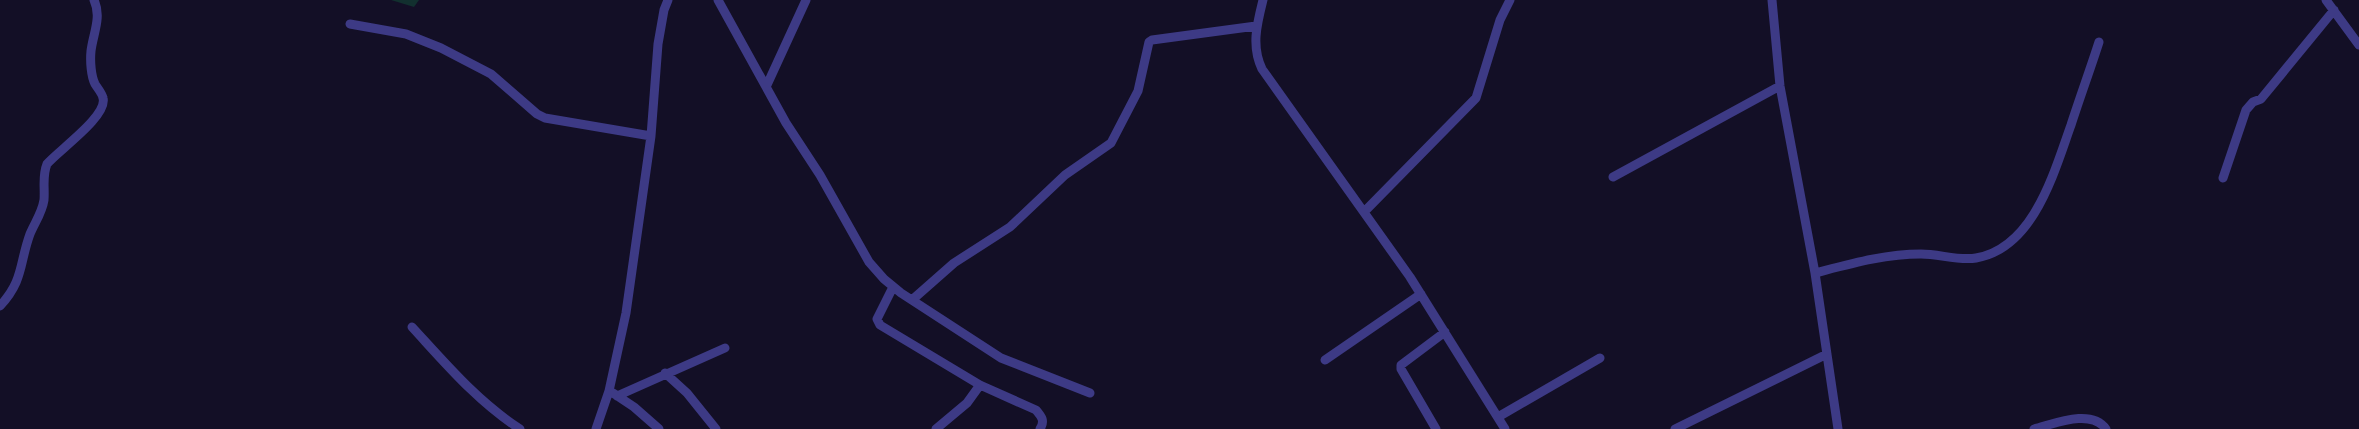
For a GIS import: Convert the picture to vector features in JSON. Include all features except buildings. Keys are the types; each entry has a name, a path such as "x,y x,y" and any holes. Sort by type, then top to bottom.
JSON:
{"street":[{"path":"0,306 11,295 19,277 30,235 40,216 44,199 44,172 47,164 88,126 103,107 103,97 93,77 91,58 97,28 97,8 94,0"},
{"path":"596,429 608,391 626,313 651,136 658,44 664,10 668,0"},
{"path":"718,0 766,88 869,262 893,287 1001,358 1090,393"},
{"path":"766,88 806,0"},
{"path":"1263,0 1256,26 1256,58 1262,69 1421,294 1505,429"},
{"path":"1364,212 1469,107 1476,98 1500,20 1510,0"},
{"path":"1772,0 1780,86 1815,273 1838,429"},
{"path":"2326,0 2359,45"},
{"path":"2222,178 2246,110 2253,102 2261,99 2334,10"},
{"path":"350,24 406,34 441,48 491,74 537,114 546,118 651,136"},
{"path":"912,300 954,262 1010,227 1065,175 1111,143 1138,91 1149,42 1152,40 1256,26"},
{"path":"1815,273 1890,255 1922,254 1974,258 1993,253 2011,240 2034,213 2049,188 2099,42"},
{"path":"1613,177 1780,86"},
{"path":"893,287 878,314 877,319 880,325 980,386 1036,410 1042,417 1043,424 1040,429"},
{"path":"1325,360 1421,294"},
{"path":"412,327 474,393 497,414 520,429"},
{"path":"1436,429 1401,369 1401,365 1404,361 1445,332"},
{"path":"617,396 665,373 725,348"},
{"path":"1675,429 1827,354"},
{"path":"1498,416 1600,358"},
{"path":"665,373 687,393 716,429"},
{"path":"936,429 967,403 980,386"},
{"path":"608,391 634,407 659,429"},
{"path":"2034,429 2066,421 2089,418 2102,424 2106,429"}],"green space":[{"path":"391,0 419,0 414,7"}]}
